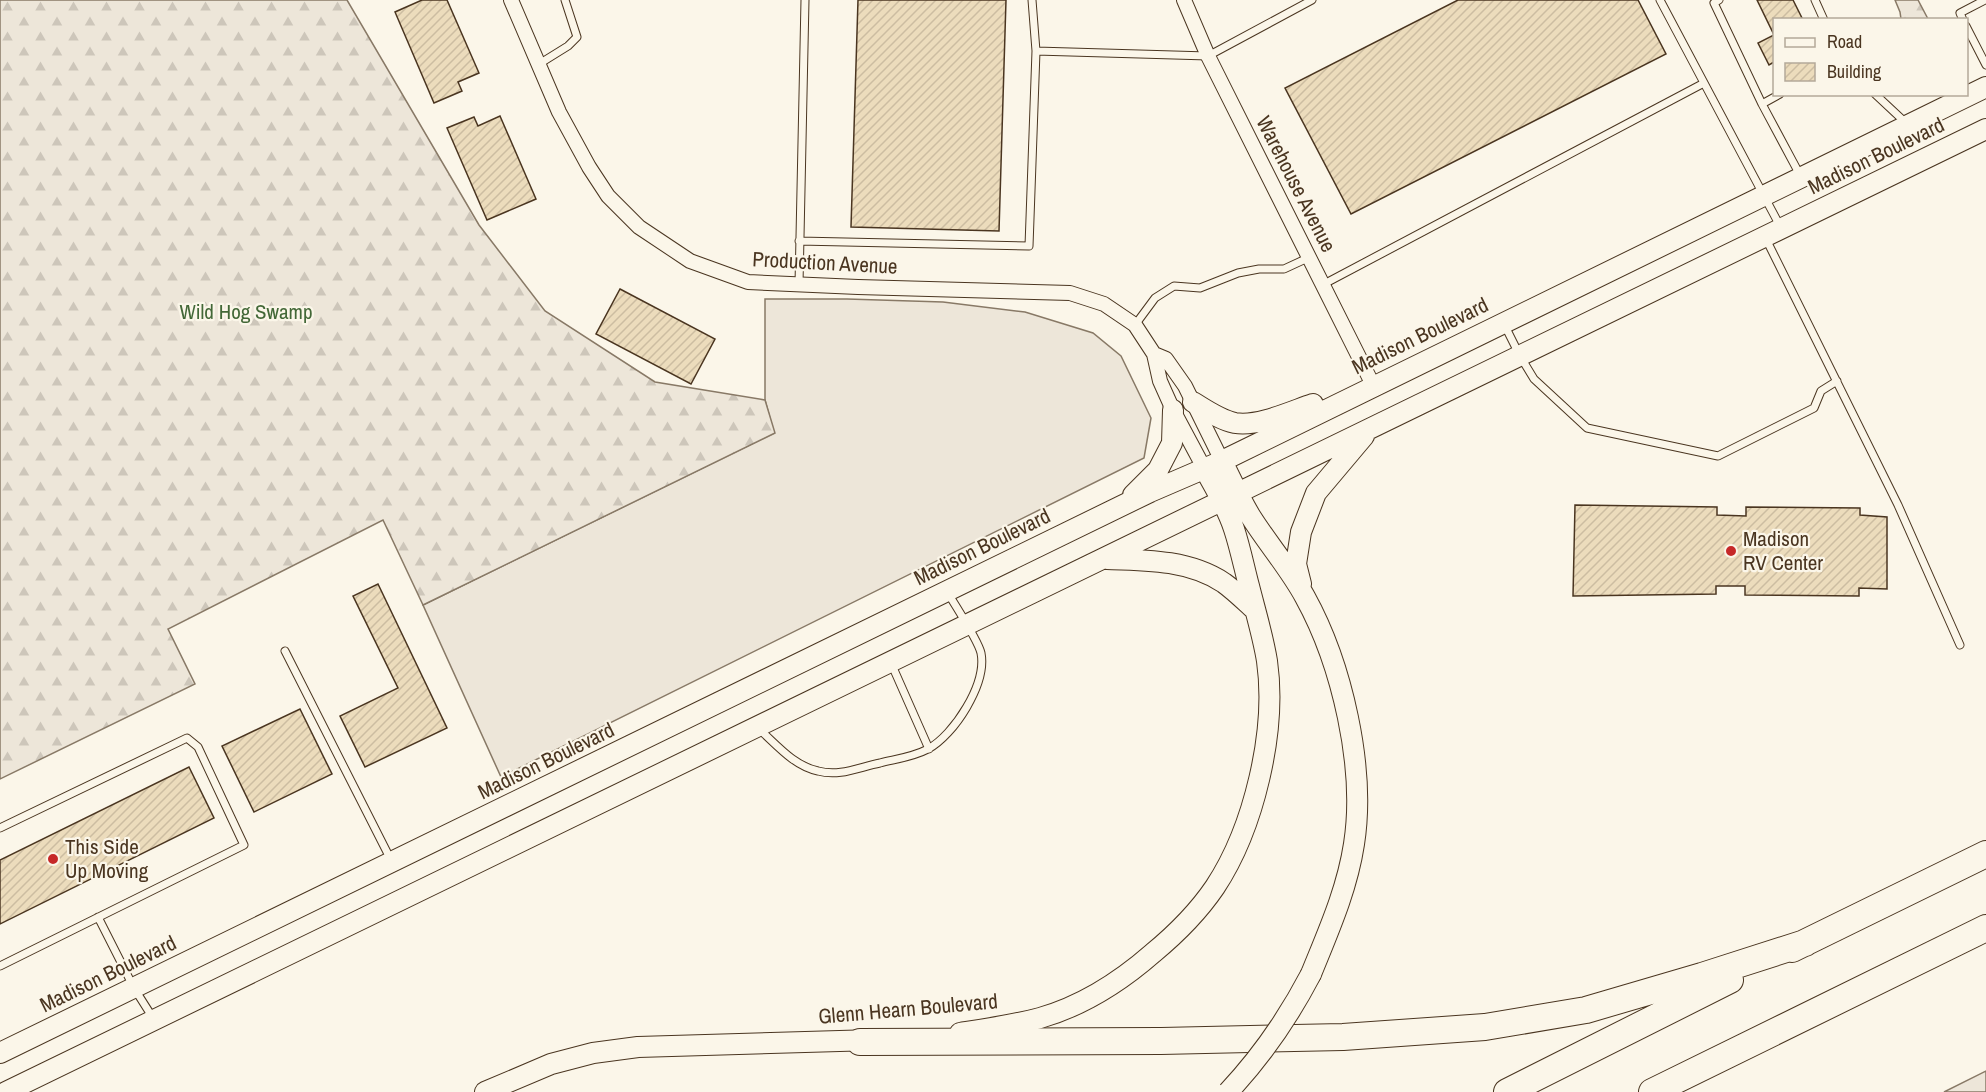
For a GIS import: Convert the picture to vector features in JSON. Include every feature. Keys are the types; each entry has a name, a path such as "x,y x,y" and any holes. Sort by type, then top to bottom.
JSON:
{"highway":[{"path":"1507,1092 1986,854"},
{"path":"1652,1092 1986,928"},
{"path":"860,1042 1183,1041 1343,1037 1485,1027 1586,1010 1702,976 1805,942"}],"main road":[{"name":"Madison Boulevard","path":"1968,96 1986,87"},
{"name":"Madison Boulevard","path":"0,1053 1968,96"},
{"name":"Madison Boulevard","path":"6,1092 1986,129"},
{"path":"1193,402 1219,418 1237,423 1255,423 1373,385"},
{"path":"1122,506 1158,470 1172,443 1173,410"},
{"path":"1304,595 1296,564 1302,532 1316,493 1370,429"},
{"name":"Glenn Hearn Boulevard","path":"1213,464 1231,497 1251,516 1304,595 1318,622 1337,673 1353,753 1356,784 1354,843 1337,912 1311,974 1291,1012 1270,1043 1228,1092"},
{"name":"Glenn Hearn Boulevard","path":"485,1092 551,1064 593,1053 638,1047 751,1042 860,1042 960,1033 1041,1018 1108,987 1136,968 1192,917 1216,885 1248,817 1260,781 1269,701 1267,662 1234,528 1231,497"},
{"path":"1104,558 1160,561 1194,569 1223,582 1256,610"}],"street":[{"name":"Production Avenue","path":"511,0 559,112 608,196 639,227 690,261 748,282 1070,293 1104,304 1136,325 1154,354 1160,381 1173,410 1213,464"},
{"name":"Warehouse Avenue","path":"1184,0 1208,56 1311,257 1373,385"},
{"name":"Production Avenue","path":"1154,354 1166,359 1193,402 1213,464"}],"lane":[{"path":"539,64 568,46 577,37 565,0"},
{"path":"799,284 805,0"},
{"path":"799,241 1029,246 1036,51 1032,0"},
{"path":"1036,51 1208,56 1312,0"},
{"path":"1660,0 1764,195 1773,233 1837,381 1899,505 1960,645"},
{"path":"1719,0 1714,3 1762,104 1801,178"},
{"path":"1815,0 1823,18"},
{"path":"1962,18 1960,13 1985,0"},
{"path":"1968,30 1986,65"},
{"path":"1324,284 1704,83"},
{"path":"1762,104 1776,96"},
{"path":"1877,96 1909,125"},
{"path":"1136,325 1155,298 1174,286 1200,288 1238,273 1259,269 1284,269 1311,257"},
{"path":"1503,322 1534,379 1587,428 1718,456 1814,408 1821,391 1837,381"},
{"path":"758,727 794,761 818,771 848,772 905,758 929,748 956,724 979,684 981,653 947,591"},
{"path":"285,651 393,862"},
{"path":"890,663 929,748"},
{"path":"0,828 187,738 198,747 244,845 0,966"},
{"path":"98,917 134,988 155,1020"}],"green space":[{"name":"Wild Hog Swamp","path":"0,0 347,0 479,225 545,311 655,382 765,400 775,433 423,605 383,520 168,629 195,684 0,779"},
{"path":"1895,0 1918,0 1927,18 1901,18"},
{"path":"765,299 943,302 1025,312 1093,333 1121,356 1151,418 1144,458 501,777 423,605 774,433 765,400"},
{"path":"1986,1071 1986,1092 1944,1092"}],"building":[{"path":"422,0 447,0 479,73 458,82 462,91 434,103 395,12"},
{"path":"858,0 1006,0 999,231 851,227"},
{"path":"1458,0 1638,0 1666,54 1351,214 1285,88"},
{"path":"1757,0 1793,0 1802,18 1773,18 1773,33"},
{"path":"1773,36 1773,63 1769,65 1758,43"},
{"path":"500,116 536,199 487,220 447,128 474,117 478,126"},
{"path":"620,289 715,339 691,384 596,334"},
{"name":"Madison RV Center","path":"1575,505 1717,507 1717,515 1746,516 1746,507 1860,508 1860,515 1887,517 1887,589 1859,588 1859,596 1745,595 1745,586 1716,586 1716,594 1573,596"},
{"path":"378,584 447,728 365,767 340,716 398,688 353,596"},
{"path":"300,709 332,774 254,812 222,746"},
{"path":"189,767 214,818 0,924 0,860"}],"place":[{"name":"Madison RV Center","path":"1731,551"},
{"name":"This Side Up Moving","path":"53,859"}]}
